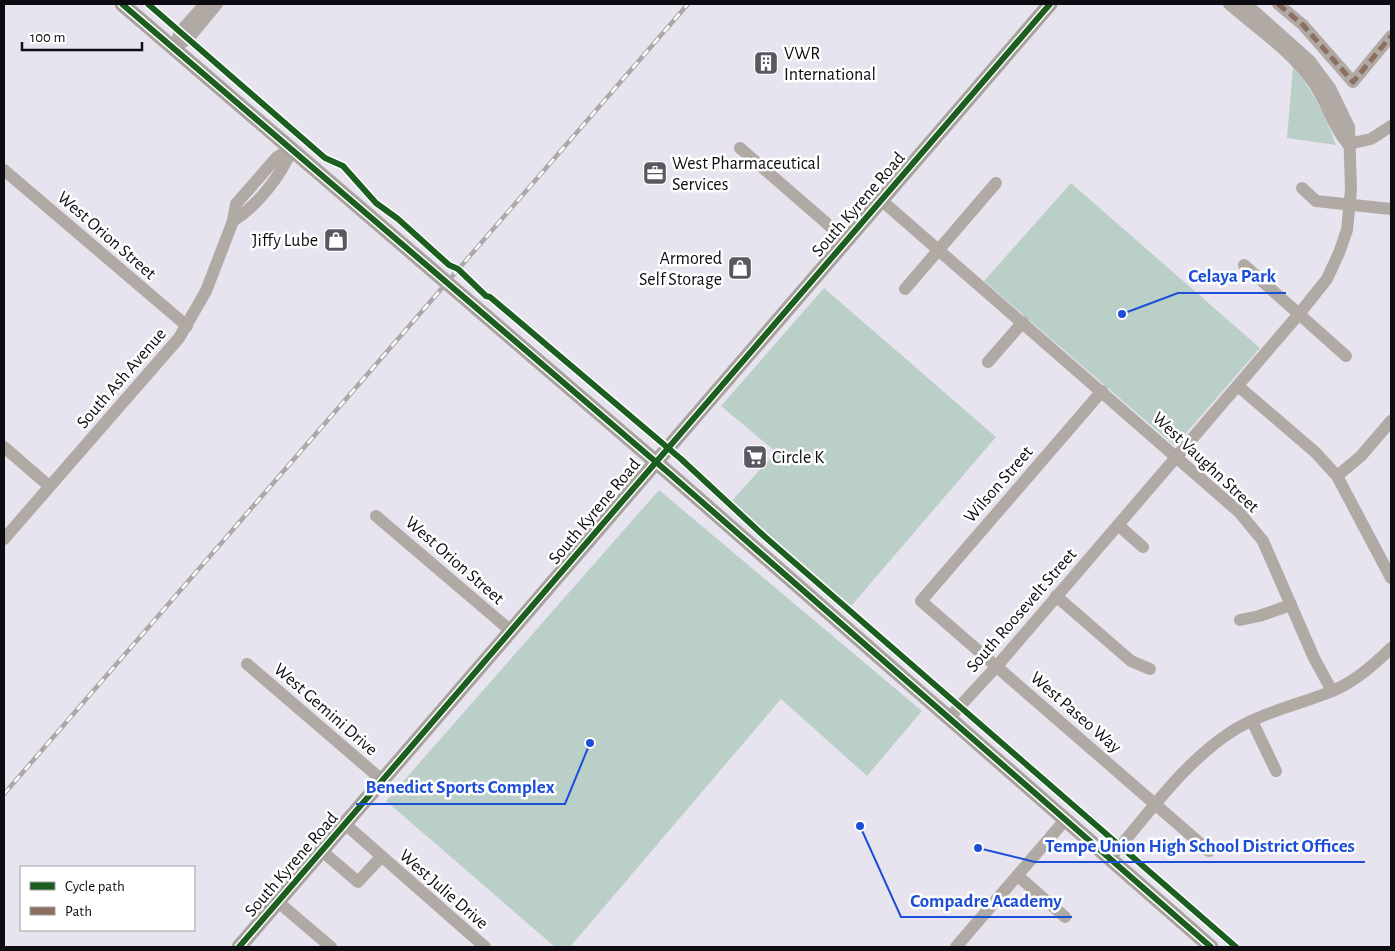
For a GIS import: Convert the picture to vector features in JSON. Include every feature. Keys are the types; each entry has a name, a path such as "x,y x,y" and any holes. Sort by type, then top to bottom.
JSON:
{"main road":[{"path":"122,4 656,462 1211,947"},
{"name":"South Kyrene Road","path":"239,947 1050,4"}],"street":[{"path":"174,48 180,32 205,4"},
{"path":"174,48 188,38 217,4"},
{"path":"1229,4 1302,68 1322,96 1338,133 1348,144 1371,139 1391,126"},
{"name":"South Roosevelt Street","path":"949,718 997,666 1238,386 1299,314 1334,266 1347,230 1350,204 1349,127 1337,101 1322,76 1296,47 1246,4"},
{"path":"1278,4 1302,25 1353,82 1391,36"},
{"path":"740,148 847,241"},
{"name":"South Ash Avenue","path":"4,539 179,338 206,291 233,221 236,204 277,157 292,149"},
{"name":"West Orion Street","path":"4,170 187,326"},
{"path":"905,289 996,183"},
{"path":"1302,188 1316,201 1391,209"},
{"name":"West Vaughn Street","path":"881,200 1239,512 1263,541 1314,658 1332,691"},
{"path":"1244,266 1346,356"},
{"path":"988,362 1023,322"},
{"path":"1238,386 1315,452 1337,476 1391,578"},
{"name":"Wilson Street","path":"921,601 1102,391"},
{"path":"1337,476 1361,456 1391,421"},
{"path":"4,447 49,486"},
{"name":"West Orion Street","path":"376,516 511,632"},
{"path":"1118,525 1143,547"},
{"path":"1056,596 1131,661 1150,670"},
{"name":"West Paseo Way","path":"921,601 1209,850"},
{"path":"1240,620 1291,606"},
{"path":"1110,858 1190,765 1231,732 1252,721 1332,691 1374,665 1391,648"},
{"name":"West Gemini Drive","path":"247,664 382,780"},
{"path":"1252,721 1276,770"},
{"path":"956,947 1065,820"},
{"name":"West Julie Drive","path":"345,824 485,947"},
{"name":"West Julie Drive","path":"322,850 358,882 381,857"},
{"path":"1018,876 1065,917"},
{"path":"278,902 330,947"}],"shaded area":[{"path":"1293,67 1307,85 1318,104 1336,145 1287,138"},
{"path":"1071,183 1260,348 1175,446 984,281"},
{"path":"824,288 996,437 846,612 727,506 776,452 721,406"},
{"path":"659,490 922,711 867,776 781,699 570,947 555,947 386,801"}],"railway":[{"path":"4,794 688,4"}],"marked path":[{"path":"1278,4 1303,25 1353,82 1391,36"}],"cycle path":[{"path":"122,4 670,474 1211,947"},
{"path":"148,4 325,158 343,166 376,203 398,219 449,265 458,269 486,296 490,297 681,459 765,537 1236,947"},
{"path":"239,947 1050,4"}],"place":[{"name":"VWR International","path":"766,63"},
{"name":"West Pharmaceutical Services","path":"655,173"},
{"name":"Jiffy Lube","path":"336,240"},
{"name":"Armored Self Storage","path":"740,268"},
{"name":"Celaya Park","path":"1122,314"},
{"name":"Circle K","path":"755,457"},
{"name":"Benedict Sports Complex","path":"590,743"},
{"name":"Compadre Academy","path":"860,826"},
{"name":"Tempe Union High School District Offices","path":"978,848"}]}
